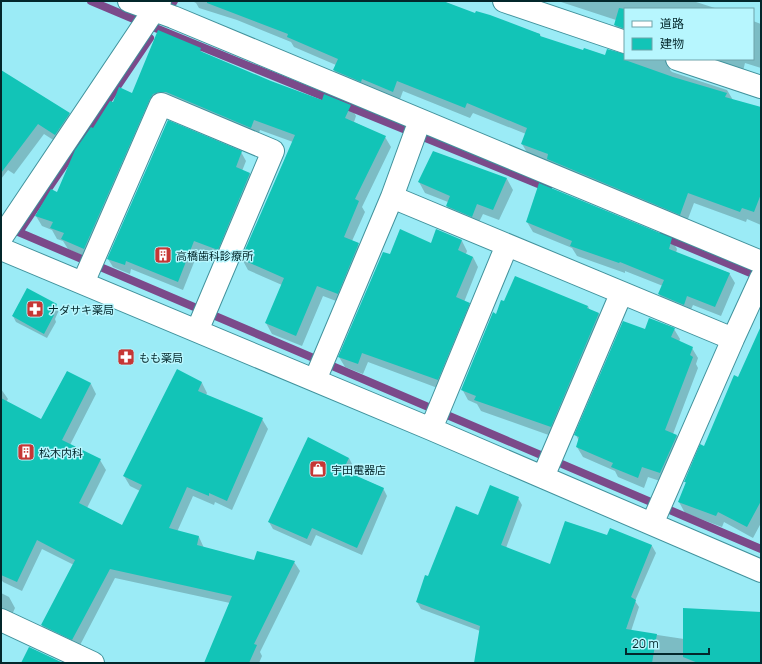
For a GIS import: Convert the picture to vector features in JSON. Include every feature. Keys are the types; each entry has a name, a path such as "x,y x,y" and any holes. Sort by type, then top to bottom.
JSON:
{"street":[{"path":"129,1 162,10 416,131 761,262"},
{"path":"504,1 624,42"},
{"path":"162,10 4,236 203,317 658,511 761,571"},
{"path":"680,60 761,87"},
{"path":"89,270 161,104 273,151 203,317"},
{"path":"320,367 392,197 416,131"},
{"path":"392,197 620,294 733,340"},
{"path":"436,416 507,245"},
{"path":"658,511 759,282"},
{"path":"549,464 620,294"},
{"path":"1,620 93,663"}],"building":[{"path":"207,1 443,1 475,13 476,11 490,15 540,34 540,36 583,50 584,48 605,55 607,49 624,54 624,60 673,77 727,93 725,97 761,107 761,194 754,212 742,208 740,212 688,193 680,215 547,159 548,154 521,144 527,128 467,103 465,108 397,81 393,92 362,79 361,82 333,70 338,59 287,37 288,34 207,3"},
{"path":"619,8 624,9 624,29 614,25"},
{"path":"158,30 201,48 200,51 271,81 322,100 324,94 351,105 345,118 386,136 355,199 359,201 344,237 359,243 338,294 317,286 296,336 265,323 284,278 241,259 295,135 254,120 251,128 166,92 159,92 153,94 150,99 84,249 61,239 64,233 50,228 53,222 35,216 51,189 57,192 75,150 91,127 93,128 110,101 113,102 119,87 132,93"},
{"path":"1,70 70,113 55,135 38,124 1,173"},
{"path":"168,120 242,151 236,167 250,173 218,250 194,241 178,282 126,261 125,265 107,259"},
{"path":"433,151 507,178 493,210 477,204 472,217 446,206 450,196 418,182"},
{"path":"539,183 672,238 669,249 730,273 715,307 687,296 684,305 658,294 664,280 620,262 619,263 570,246 572,241 526,222"},
{"path":"400,229 431,243 436,229 462,240 458,250 473,257 456,297 470,303 438,380 362,353 358,364 338,357 383,252 390,254"},
{"path":"515,276 588,306 587,308 599,313 551,427 474,400 476,396 461,390 493,312 496,314 501,300 504,301"},
{"name":"ナダサキ薬局","path":"27,288 57,304 52,314 54,315 44,334 12,316"},
{"path":"649,318 675,328 671,337 693,347 690,355 693,357 665,430 677,435 660,473 642,467 638,478 611,467 613,463 576,447 579,437 574,435 623,321 645,329"},
{"path":"761,326 761,501 747,527 718,512 716,516 678,502 686,482 684,482 700,444 704,446 734,375 738,377"},
{"path":"177,369 202,382 198,391 263,418 227,501 209,493 209,496 187,487 169,528 199,536 197,545 254,560 257,551 295,561 254,644 257,645 249,663 204,663 232,596 110,569 72,640 41,625 75,560 37,540 17,582 1,575 1,398 41,419 67,371 91,383 62,440 101,459 79,503 122,525 142,485 123,476"},
{"path":"308,437 349,458 343,470 384,488 357,548 312,528 307,539 268,522"},
{"path":"490,485 519,497 501,545 550,564 565,521 607,535 610,528 652,545 631,597 636,600 626,629 657,634 652,663 474,663 480,626 416,602 425,575 428,576 456,506 478,515"},
{"path":"683,608 761,612 761,663 698,663 683,657"},
{"path":"29,647 61,662 21,663"}],"waterway":[{"path":"91,1 136,20"},
{"path":"166,13 174,1"},
{"path":"153,27 548,188"},
{"path":"19,232 150,38"},
{"path":"9,228 761,549"},
{"path":"662,236 760,277"}],"place":[{"name":"高橋歯科診療所","path":"163,255"},
{"name":"ナダサキ薬局","path":"35,309"},
{"name":"もも薬局","path":"126,357"},
{"name":"松木内科","path":"26,452"},
{"name":"宇田電器店","path":"318,469"}]}
